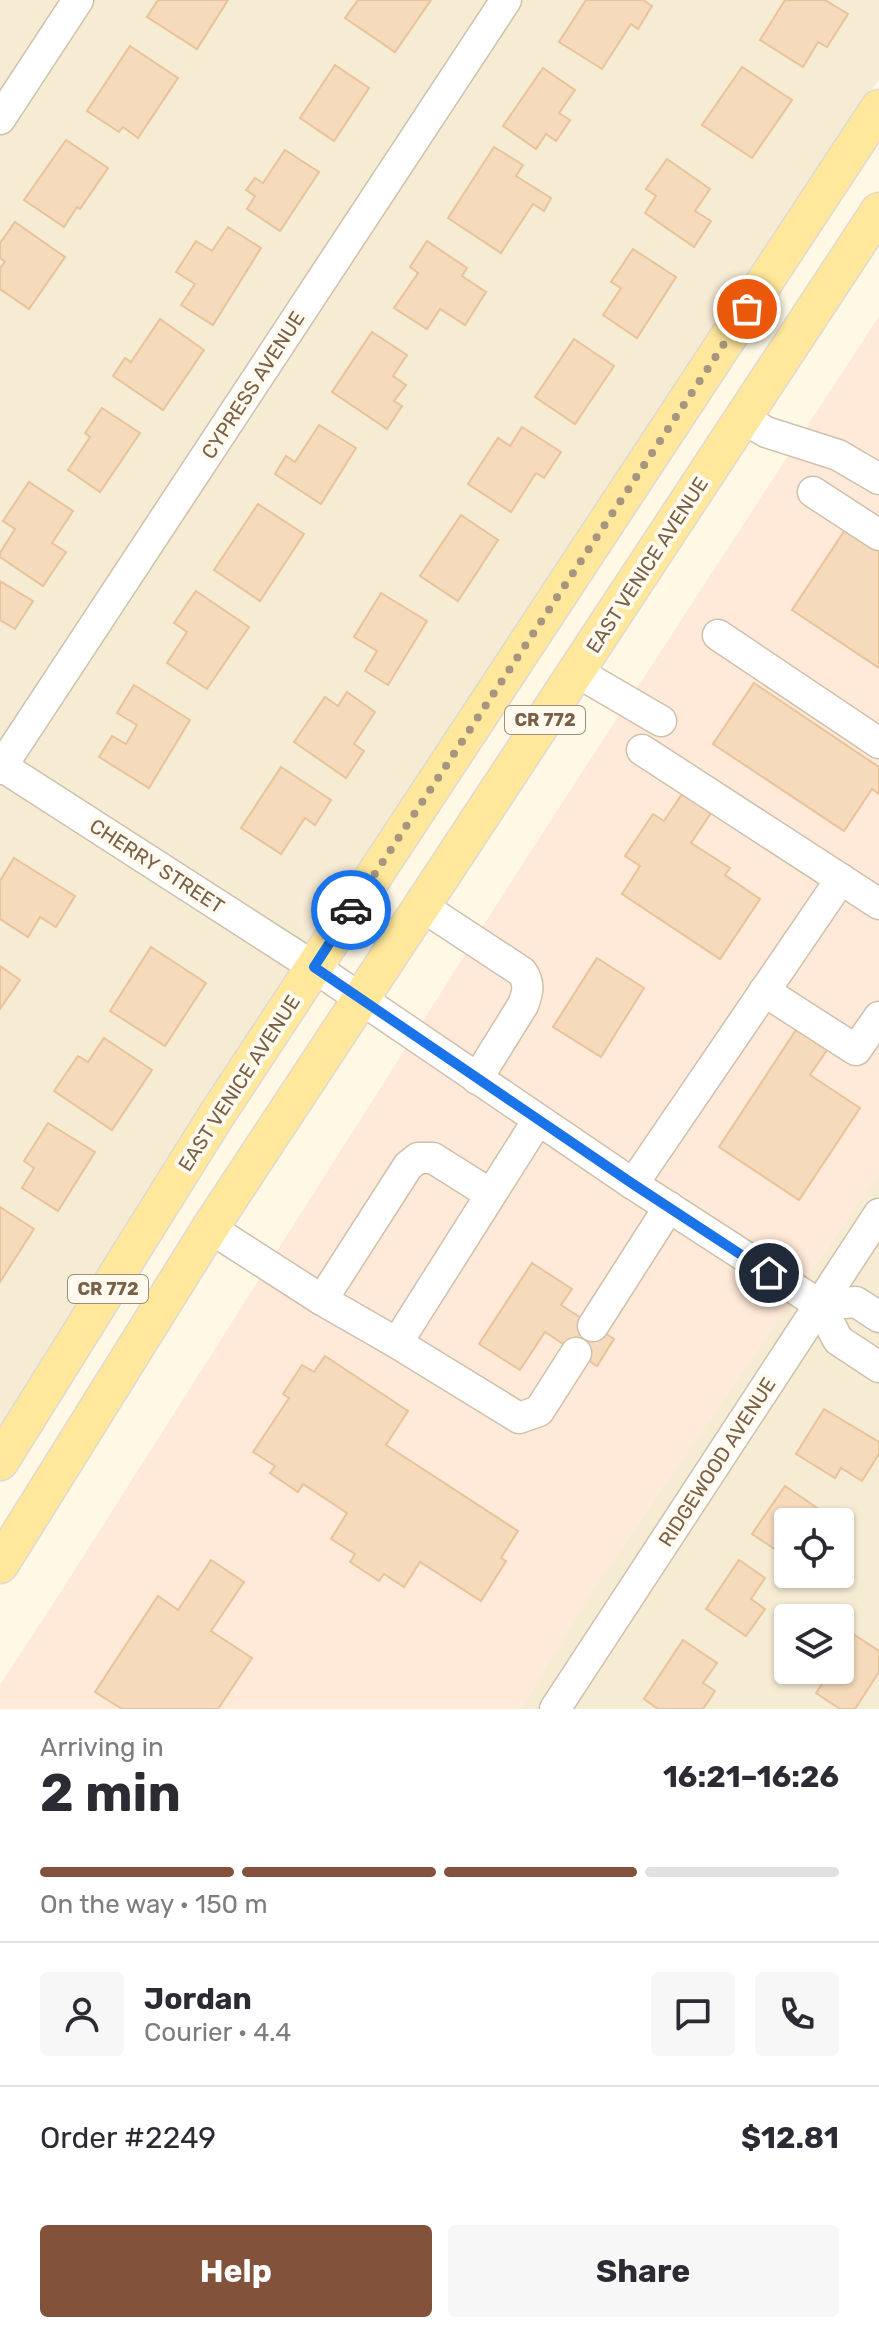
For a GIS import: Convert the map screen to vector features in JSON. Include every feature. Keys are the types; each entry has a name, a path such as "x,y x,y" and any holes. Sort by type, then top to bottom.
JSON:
{"main road":[{"name":"EAST VENICE AVENUE","path":"0,1462 208,1129 879,108"},
{"name":"EAST VENICE AVENUE","path":"0,1565 210,1228 879,211"}],"street":[{"path":"0,119 78,0"},
{"name":"CYPRESS AVENUE","path":"1,767 506,0"},
{"path":"743,418 766,432 838,455 879,479"},
{"path":"813,492 879,535"},
{"path":"718,635 879,743"},
{"path":"577,672 661,721"},
{"path":"642,750 879,904"},
{"name":"CHERRY STREET","path":"1,767 314,967 633,1184 820,1305"},
{"path":"633,1184 841,879"},
{"path":"423,907 522,972 528,980 523,1005 477,1079"},
{"path":"764,991 856,1050 879,1017"},
{"path":"397,1343 538,1120"},
{"path":"322,1300 408,1166 418,1158 433,1158 490,1194"},
{"path":"593,1326 669,1207"},
{"name":"RIDGEWOOD AVENUE","path":"555,1709 879,1214"},
{"path":"210,1228 322,1300 519,1418 539,1411 576,1353"},
{"path":"879,1317 856,1302 820,1305 838,1340 879,1367"}],"shaded area":[{"path":"0,0 879,0 879,79 211,1096 0,1427"},
{"path":"879,316 879,1173 591,1592 521,1709 0,1709 0,1685 525,860"},
{"path":"879,1173 879,1709 521,1709 591,1592"}],"building":[{"path":"158,0 228,0 197,49 147,17"},
{"path":"358,0 431,0 395,52 345,18"},
{"path":"586,0 643,0 652,6 638,29 631,24 602,69 559,42"},
{"path":"785,0 825,0 848,14 827,47 818,42 803,67 760,40"},
{"path":"130,46 178,78 138,138 123,127 119,132 87,111"},
{"path":"335,65 369,88 334,141 300,118"},
{"path":"742,67 792,100 752,158 702,125"},
{"path":"543,68 575,90 559,113 570,120 556,141 546,134 536,149 503,126"},
{"path":"66,140 108,168 64,227 24,200"},
{"path":"494,147 523,165 516,176 551,198 544,211 533,204 501,253 448,218"},
{"path":"285,150 319,172 280,231 247,209 255,196 246,190 255,178 263,183"},
{"path":"667,159 710,189 695,211 711,221 694,247 645,213 656,196 646,189"},
{"path":"15,222 65,257 29,309 0,289 0,268 5,262 0,258 0,243"},
{"path":"228,227 261,248 213,325 181,305 195,284 176,272 196,241 212,251"},
{"path":"427,241 467,268 462,276 486,292 465,325 440,309 427,329 394,308 418,273 410,267"},
{"path":"633,249 676,277 637,338 603,315 621,288 611,282"},
{"path":"160,319 204,350 163,410 113,376 125,358 131,362"},
{"path":"372,332 407,355 393,376 406,385 394,401 402,406 387,429 332,392"},
{"path":"574,339 614,366 575,424 535,397"},
{"path":"102,408 140,433 100,492 68,470 90,437 85,433"},
{"path":"319,425 356,448 321,504 275,474 286,456 295,462"},
{"path":"522,427 561,452 544,478 536,473 511,512 468,484 498,438 510,446"},
{"path":"29,482 73,511 52,543 66,552 43,586 0,557 15,529 3,521"},
{"path":"258,504 304,534 260,601 214,570"},
{"path":"461,515 498,540 458,601 420,576"},
{"path":"847,527 879,548 879,668 792,610"},
{"path":"0,581 33,601 15,629 0,620"},
{"path":"196,591 249,627 207,689 167,663 187,632 174,623"},
{"path":"381,593 427,621 388,685 365,671 377,651 354,637"},
{"path":"754,683 879,767 879,794 872,789 844,831 713,744"},
{"path":"134,685 190,720 149,788 99,757 112,736 126,744 137,725 117,713"},
{"path":"347,692 375,712 354,744 364,751 346,778 294,742 325,697 338,706"},
{"path":"281,767 331,800 315,825 305,818 281,854 241,828"},
{"path":"684,791 713,810 691,843 730,868 725,875 760,899 720,959 622,894 640,866 625,856 653,814 664,821"},
{"path":"14,858 75,896 56,927 40,917 28,937 0,919 0,881"},
{"path":"151,947 206,983 165,1046 110,1011"},
{"path":"597,958 644,988 601,1057 553,1027"},
{"path":"0,966 20,980 0,1009"},
{"path":"798,1027 829,1047 810,1075 860,1108 799,1200 719,1147"},
{"path":"104,1038 152,1070 112,1130 54,1091 78,1056 88,1062"},
{"path":"48,1123 95,1152 58,1211 22,1188 34,1168 24,1161"},
{"path":"0,1207 34,1229 0,1282"},
{"path":"532,1263 572,1289 561,1305 614,1339 597,1366 545,1332 520,1370 479,1344"},
{"path":"325,1356 408,1411 386,1445 518,1531 501,1558 506,1561 481,1601 420,1562 404,1587 384,1574 379,1581 350,1562 355,1554 331,1539 347,1513 303,1484 298,1492 270,1473 275,1466 253,1452 289,1398 283,1394 302,1365 314,1372"},
{"path":"824,1409 879,1442 879,1454 862,1481 841,1468 835,1478 796,1454"},
{"path":"785,1486 817,1508 774,1508 774,1549 752,1534"},
{"path":"211,1560 244,1582 211,1631 252,1658 218,1709 122,1709 95,1692 158,1596 178,1610"},
{"path":"739,1560 765,1578 751,1599 765,1609 746,1636 706,1609"},
{"path":"854,1635 879,1651 879,1672 855,1709 840,1709 816,1693 822,1684 854,1684"},
{"path":"683,1640 717,1663 703,1683 715,1691 703,1709 658,1709 644,1699"}],"way so far":[{"path":"351,910 747,309"}],"route":[{"path":"351,910 314,967 769,1273"}]}
